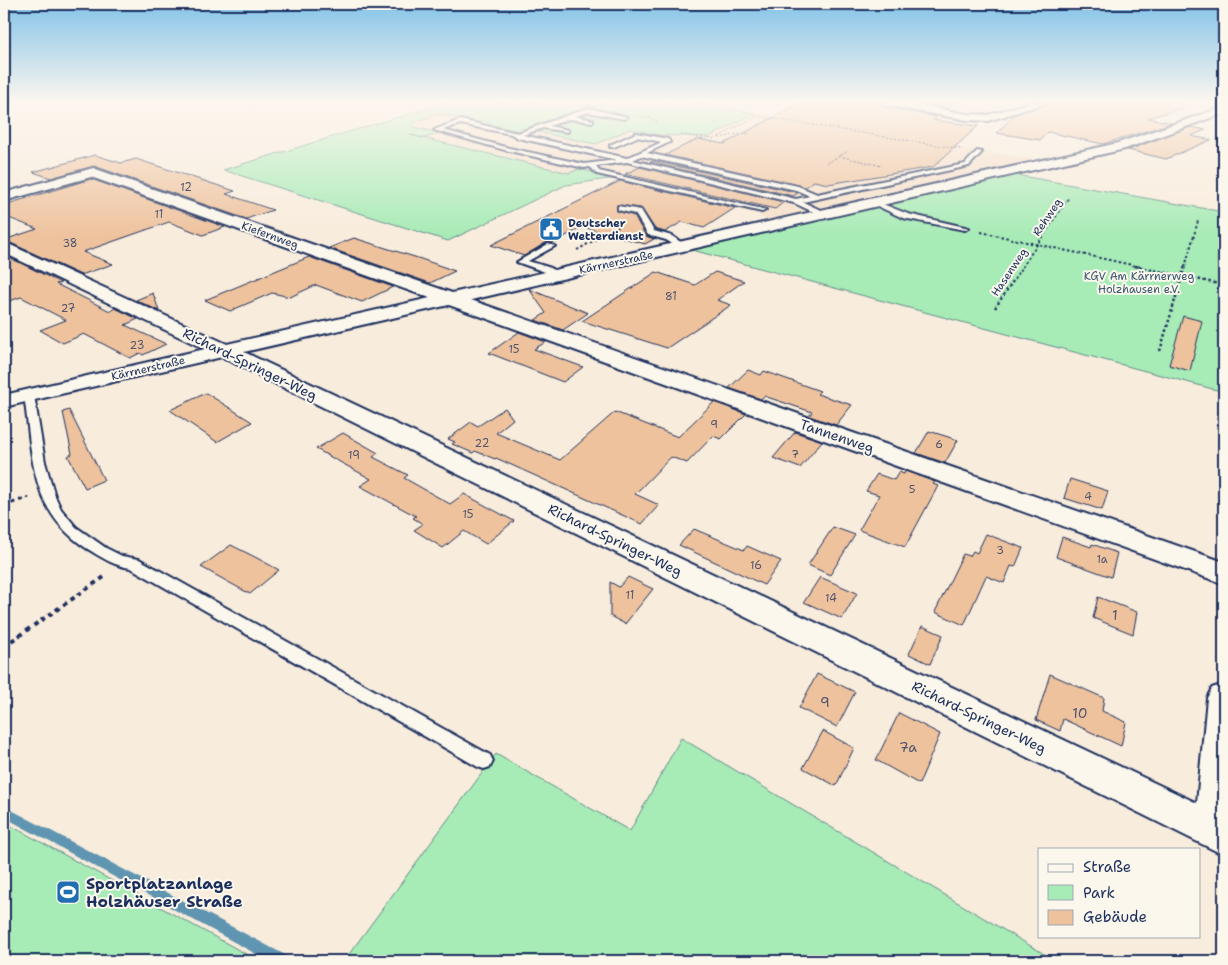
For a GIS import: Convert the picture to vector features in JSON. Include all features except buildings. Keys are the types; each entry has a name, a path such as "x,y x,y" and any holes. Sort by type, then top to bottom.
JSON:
{"street":[{"name":"Kärrnerstraße","path":"4,401 1117,147"},
{"name":"Kiefernweg","path":"4,197 92,172 448,299"},
{"name":"Richard-Springer-Weg","path":"4,246 223,350 1219,833"},
{"name":"Tannenweg","path":"448,299 1224,574"},
{"path":"1219,833 1224,698"}],"lane":[{"path":"502,147 584,166 628,160 655,147"},
{"path":"569,147 796,201 822,214"},
{"path":"796,201 967,165 979,152"},
{"path":"641,154 798,188 816,197"},
{"path":"592,165 597,172 762,210"},
{"path":"875,203 906,216 965,228"},
{"path":"621,208 638,212 651,233 669,238 684,247"},
{"path":"551,246 521,262 548,270 555,276"},
{"path":"29,395 45,491 54,509 65,524 95,547 124,563 134,563 484,761"}],"path":[{"path":"948,147 979,152"},
{"path":"827,163 848,152"},
{"name":"Rehweg","path":"1038,244 1069,197"},
{"path":"1160,351 1198,221"},
{"path":"551,246 572,252 624,223"},
{"path":"965,228 1224,285"},
{"name":"Hasenweg","path":"995,308 1038,244"},
{"path":"4,506 45,491"},
{"path":"4,646 124,563"}],"shaded area":[{"path":"463,147 957,147 1035,160 773,223 759,215 607,179 569,173"}],"green space":[{"path":"299,147 460,147 569,173 579,169 615,178 566,185 448,241 223,170"},
{"name":"KGV Am Kärrnerweg Holzhausen e.V.","path":"1016,175 1224,212 1224,392 692,250 794,223"},
{"path":"681,738 1056,961 344,961 496,754 630,831"},
{"name":"Sportplatzanlage Holzhäuser Straße","path":"4,822 259,961 4,961"}],"waterway":[{"path":"4,811 282,961"}],"place":[{"name":"Deutscher Wetterdienst","path":"551,229"},
{"name":"Sportplatzanlage Holzhäuser Straße","path":"68,892"}]}
